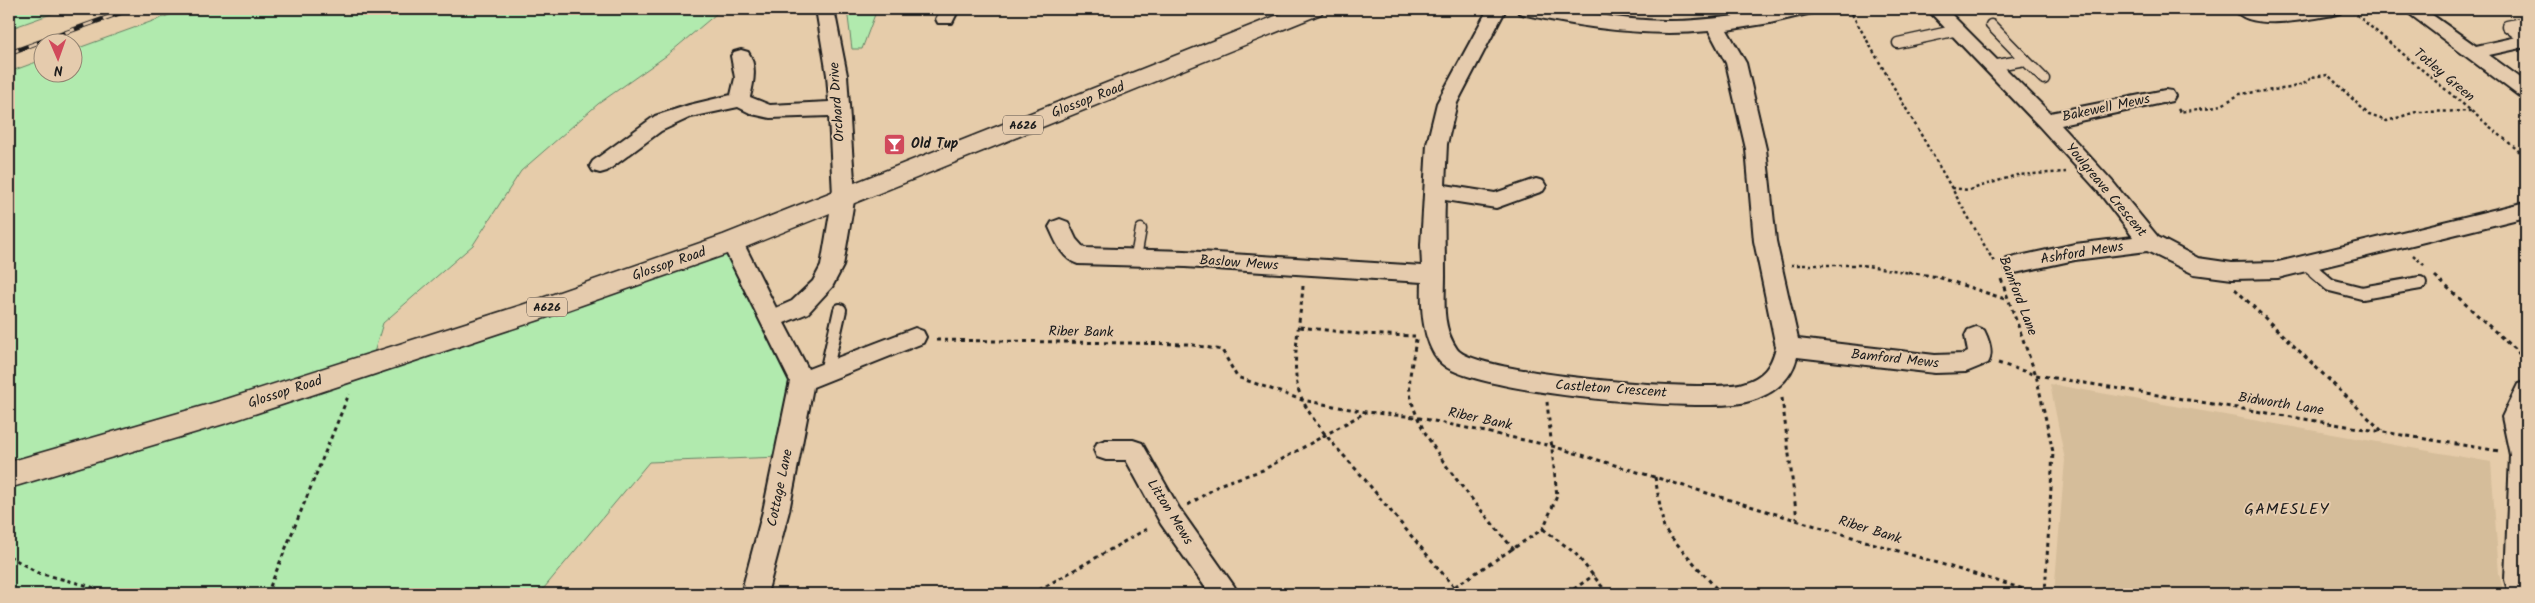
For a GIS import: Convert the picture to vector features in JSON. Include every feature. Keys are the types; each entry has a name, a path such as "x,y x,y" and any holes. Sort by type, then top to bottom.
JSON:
{"main road":[{"name":"Glossop Road","path":"9,475 119,444 360,368 532,312 732,242 844,195 1179,64 1313,9"}],"street":[{"name":"Orchard Drive","path":"825,9 837,75 844,195"},
{"name":"Castleton Crescent","path":"1497,9 1447,103 1437,144 1432,245 1434,275 1432,310 1438,334 1449,357 1480,372 1545,384 1712,397 1745,393 1771,381 1778,372"},
{"path":"1526,9 1606,24 1641,27 1716,27 1804,9"},
{"name":"Youlgreave Crescent","path":"1936,9 2046,121 2091,171 2150,243 2194,266 2215,270 2278,270 2361,248 2526,210"},
{"path":"2243,9 2262,17 2284,18 2332,9"},
{"path":"2412,9 2526,91"},
{"path":"1716,27 1736,63 1756,149 1770,265 1788,347 1783,366 1778,372"},
{"path":"2474,52 2526,41"},
{"path":"740,100 745,78 741,56"},
{"name":"Bakewell Mews","path":"2046,121 2165,96"},
{"path":"600,166 664,120 740,100 762,110 784,112 821,107 838,110"},
{"path":"1436,191 1496,200 1536,186"},
{"path":"772,319 800,306 822,287 832,266 844,195"},
{"name":"Baslow Mews","path":"1060,226 1067,243 1078,256 1136,257 1434,275"},
{"path":"732,242 802,381 915,337"},
{"name":"Ashford Mews","path":"2004,270 2075,252 2150,243"},
{"name":"Bamford Mews","path":"1788,347 1935,364 1966,363 1978,346"},
{"name":"Cottage Lane","path":"754,594 776,511 802,381"},
{"path":"2522,594 2518,580 2522,455 2514,417 2526,391"},
{"name":"Litton Mews","path":"1106,450 1133,450 1170,516 1225,594"}],"lane":[{"path":"2526,22 2507,26 2526,41"},
{"path":"1991,25 2044,79"},
{"path":"1898,43 1958,30"},
{"path":"1992,66 2025,60"},
{"path":"1136,257 1141,229"},
{"path":"2304,263 2330,285 2362,293 2420,283"},
{"path":"826,372 840,310"}],"path":[{"name":"Bamford Lane","path":"1848,9 1952,188 2004,270 2008,301 2036,375 2053,452 2045,594"},
{"name":"Totley Green","path":"2349,9 2526,157"},
{"path":"2165,96 2180,112 2222,105 2240,94 2290,88 2308,82 2312,77 2328,75 2370,115 2387,121 2416,112 2472,111"},
{"path":"1952,188 1969,190 2017,175 2091,171"},
{"path":"2398,241 2427,268"},
{"path":"1770,265 1862,265 1938,277 2008,301"},
{"path":"1304,268 1300,327 1295,354 1297,384 1302,400 1327,435 1454,587 1454,594"},
{"path":"2215,270 2382,432"},
{"path":"2434,274 2526,360"},
{"path":"1300,327 1359,334 1416,336 1438,334"},
{"path":"1416,336 1410,393 1415,417 1433,445 1514,550"},
{"name":"Riber Bank","path":"915,337 1048,343 1187,344 1222,350 1237,377 1302,400 1366,412 1415,417 1552,446 2040,594"},
{"name":"Bidworth Lane","path":"1978,346 2036,375 2522,455"},
{"path":"267,594 360,368"},
{"path":"1778,372 1797,519"},
{"path":"1454,587 1514,550 1543,529 1557,496 1545,384"},
{"path":"1032,594 1044,589 1099,555 1170,516 1221,484 1262,470 1366,412"},
{"path":"1655,476 1664,529 1721,594"},
{"path":"1543,529 1575,554 1608,594"},
{"path":"9,556 38,573 90,586 109,594"},
{"path":"1566,594 1594,576"},
{"path":"1044,589 1051,594"}],"shaded area":[{"path":"2050,384 2491,462 2499,574 2504,594 2054,594 2065,460"}],"green space":[{"path":"9,9 65,9 9,29"},
{"path":"186,9 722,9 666,56 598,104 521,171 473,245 383,323 373,356 729,247 795,385 779,457 649,462 539,594 9,594 9,72 32,64 32,82 82,82 82,47"},
{"path":"847,9 877,9 862,49 852,49"}],"railway":[{"path":"9,53 131,9"}],"place":[{"name":"Old Tup","path":"895,144"}],"district":[{"name":"GAMESLEY","path":"2287,509"}]}
